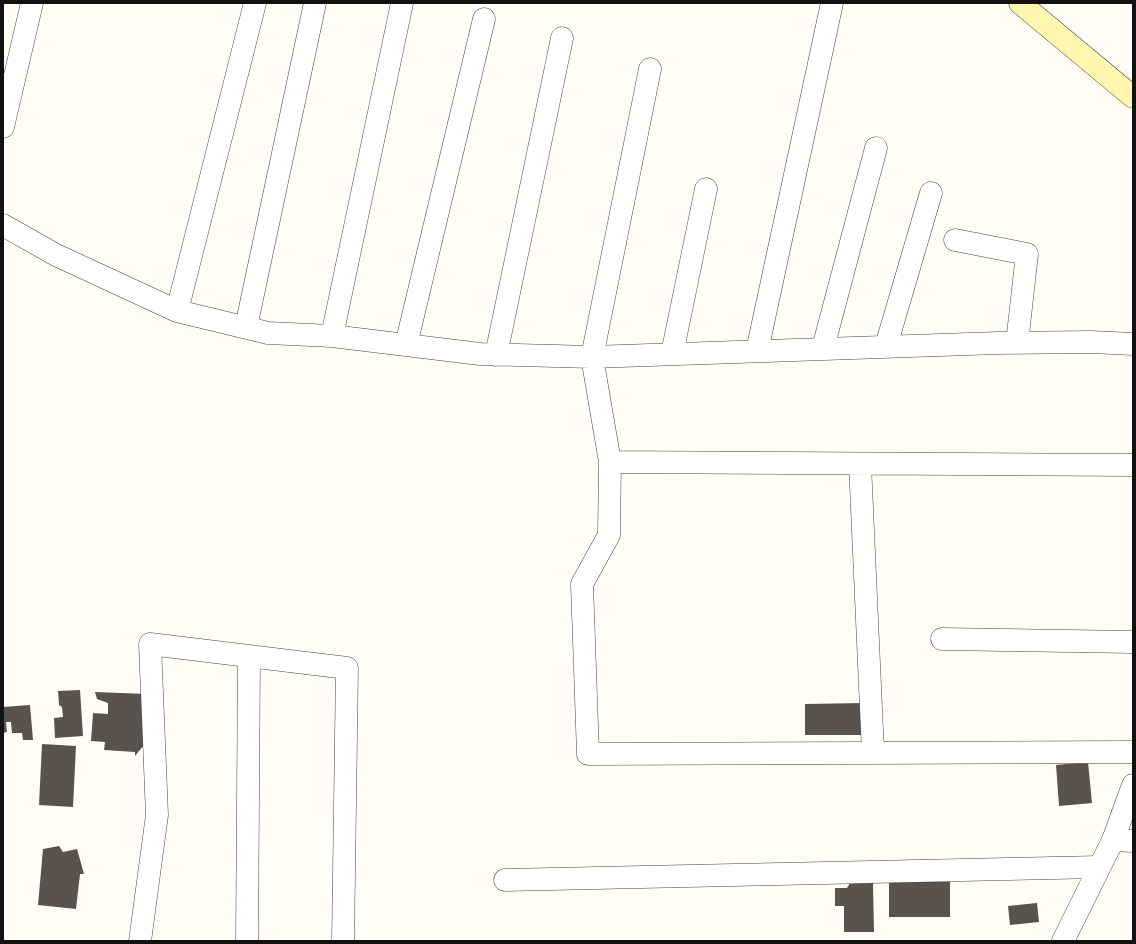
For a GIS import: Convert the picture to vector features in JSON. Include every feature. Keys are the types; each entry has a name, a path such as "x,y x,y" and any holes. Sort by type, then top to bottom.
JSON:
{"main road":[{"path":"1020,3 1133,97"}],"street":[{"path":"3,127 32,3"},
{"path":"177,311 255,3"},
{"path":"246,327 315,3"},
{"path":"332,336 402,3"},
{"path":"758,351 832,3"},
{"path":"406,345 484,19"},
{"path":"496,355 562,38"},
{"path":"650,69 592,357 610,462 609,535 582,584 588,754 1133,752"},
{"path":"823,348 876,148"},
{"path":"672,354 706,189"},
{"path":"886,346 931,193"},
{"path":"3,225 56,255 177,311 268,332 332,336 496,355 592,357 886,346 1091,342 1133,344"},
{"path":"955,240 1027,254 1016,343"},
{"path":"610,462 1133,465"},
{"path":"860,464 873,753"},
{"path":"942,639 1133,642"},
{"path":"140,941 157,816 150,644 347,668 343,941"},
{"path":"248,941 249,656"},
{"path":"1063,941 1099,866 1123,840 1133,784"},
{"path":"505,880 1099,866"}],"building":[{"path":"80,690 83,736 55,738 54,718 63,717 62,707 59,705 58,691"},
{"path":"95,692 147,694 144,745 135,756 135,752 104,750 105,742 91,741 93,713 108,714 108,703 97,699"},
{"path":"864,703 864,735 805,735 805,704"},
{"path":"30,705 33,740 23,740 22,733 12,733 11,722 6,722 7,732 3,733 3,707"},
{"path":"42,744 76,746 73,807 39,805"},
{"path":"1088,762 1092,803 1059,806 1056,765"},
{"path":"59,846 63,852 77,849 84,874 80,874 76,909 38,905 43,849"},
{"path":"889,881 950,882 950,917 889,917"},
{"path":"850,883 873,883 874,932 844,932 844,906 835,906 835,888 847,888"},
{"path":"1037,903 1039,922 1010,925 1008,906"}]}
